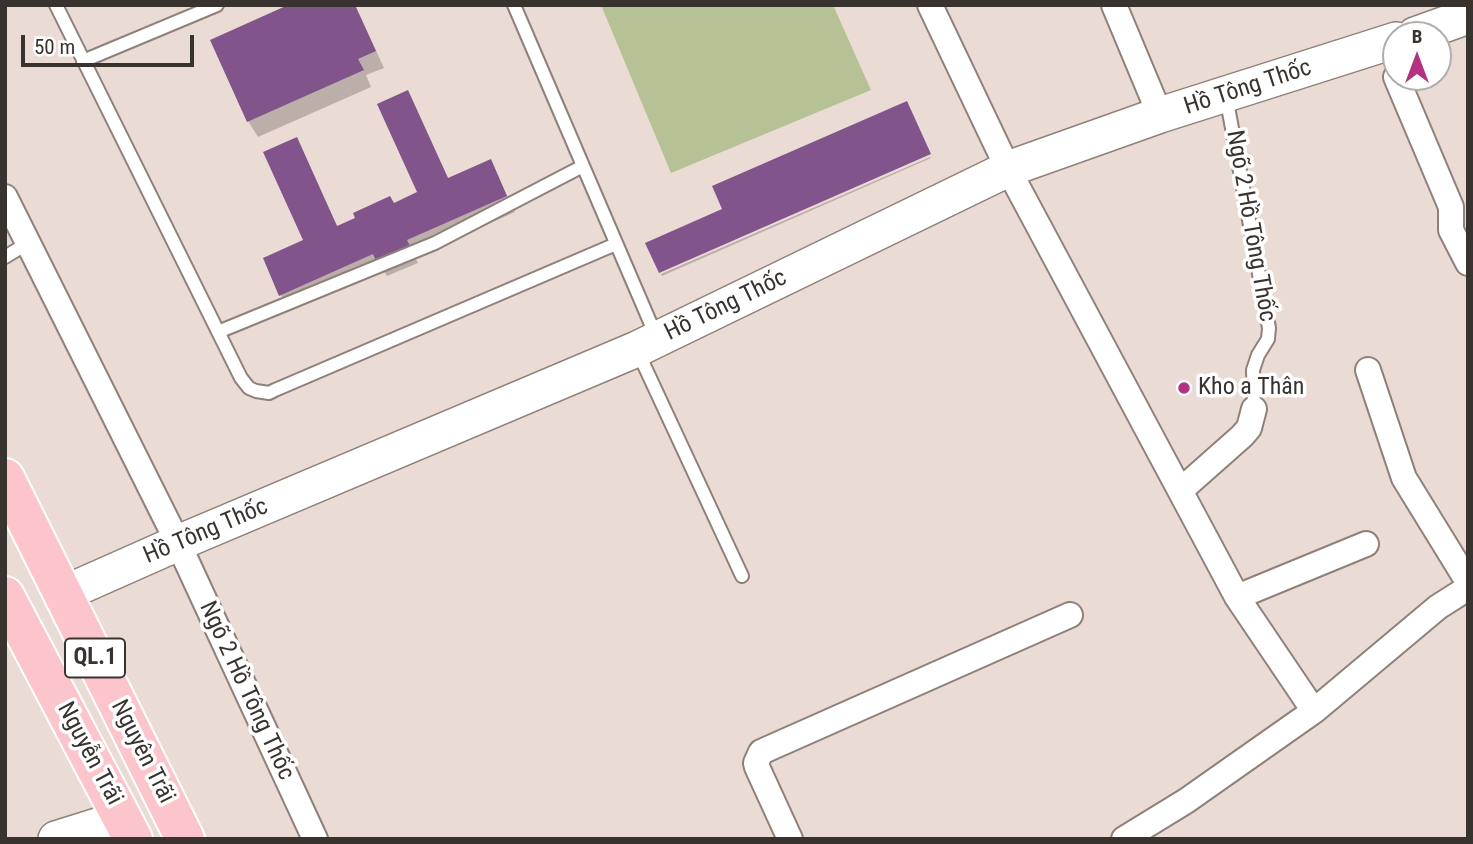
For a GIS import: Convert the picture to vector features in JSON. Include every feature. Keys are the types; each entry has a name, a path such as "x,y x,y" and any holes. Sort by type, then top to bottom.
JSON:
{"main road":[{"name":"Nguyên Trãi","path":"5,478 185,839"},
{"path":"8,609 63,594"},
{"name":"Nguyễn Trãi","path":"8,609 128,828"},
{"path":"128,828 165,797"}],"street":[{"path":"930,5 1008,169 1237,597 1314,711"},
{"path":"1114,5 1160,115"},
{"name":"Hồ Tông Thốc","path":"63,594 647,344 1008,169 1160,115 1382,45"},
{"path":"1402,91 1451,207 1451,230 1468,263"},
{"name":"Ngõ 2 Hồ Tông Thốc","path":"5,197 178,543 315,839"},
{"path":"1368,370 1404,478 1468,582"},
{"name":"Ngõ 2 Hồ Tông Thốc","path":"1181,490 1242,436 1249,428 1254,409"},
{"path":"1237,597 1366,544"},
{"path":"1124,839 1186,801 1314,711 1438,607 1468,588"},
{"path":"790,839 757,767 761,752 1070,615"},
{"path":"56,839 128,828"}],"lane":[{"path":"56,5 244,383 256,391 268,393 616,244"},
{"path":"83,61 217,5"},
{"path":"514,5 616,244 647,344 743,576"},
{"name":"Ngõ 2 Hồ Tông Thốc","path":"1226,95 1269,328 1268,339 1253,370 1254,409"},
{"path":"218,332 435,243 583,166"},
{"path":"5,257 29,243"}],"green space":[{"path":"601,5 833,5 871,90 671,173"}],"building":[{"path":"288,5 355,5 376,51 358,59 364,70 247,122 210,40"},
{"path":"408,90 448,178 491,159 507,196 407,240 410,246 376,261 373,254 279,296 263,258 303,240 263,152 297,137 337,226 355,218 353,213 390,196 394,203 417,192 377,104"},
{"path":"907,101 931,154 659,273 645,243 722,209 712,186"}],"place":[{"name":"Kho a Thân","path":"1184,388"}]}
